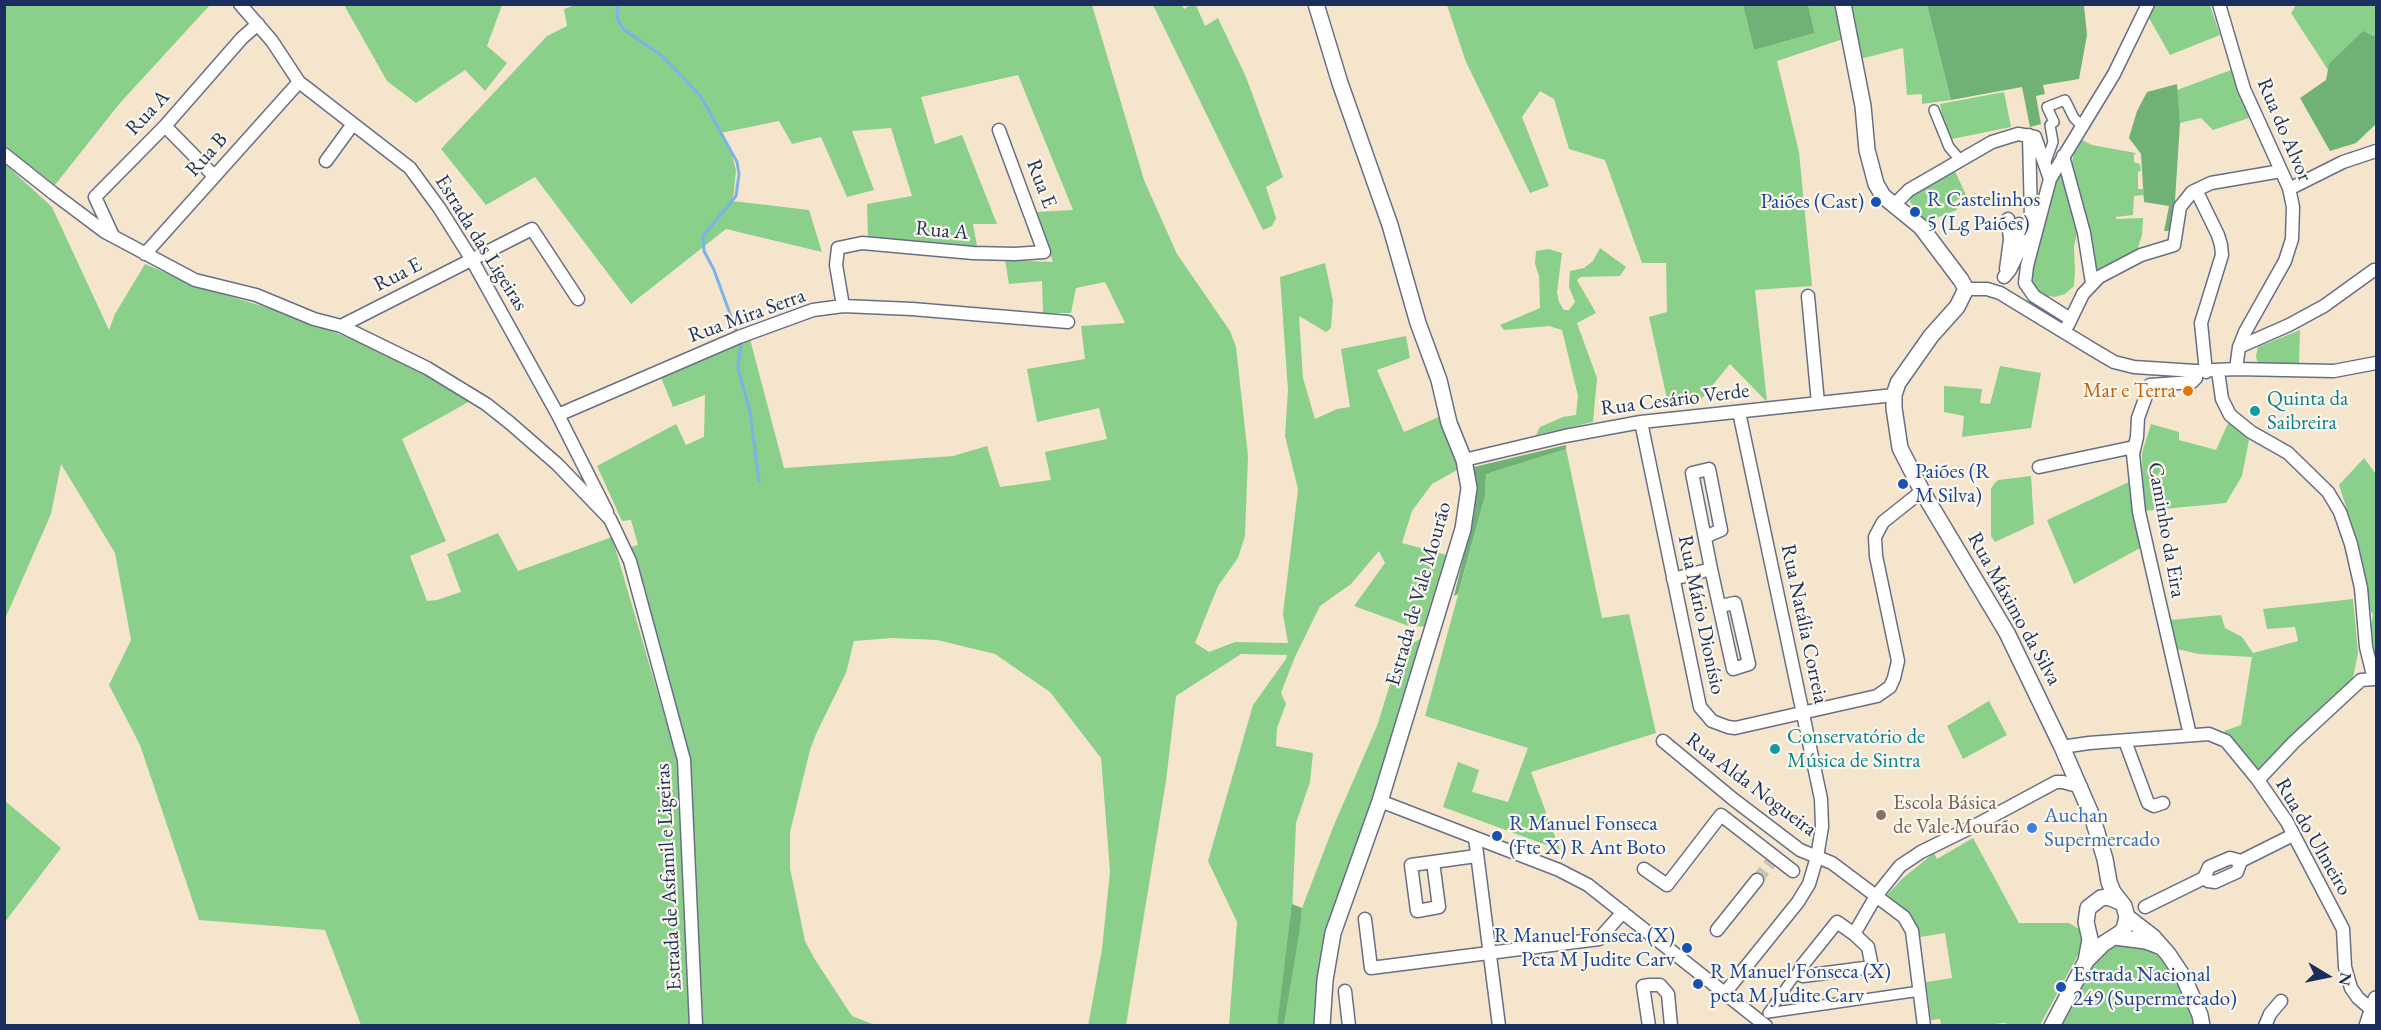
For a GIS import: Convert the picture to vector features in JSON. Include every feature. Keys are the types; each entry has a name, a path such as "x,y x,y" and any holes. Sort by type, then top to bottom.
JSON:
{"street":[{"name":"Estrada das Ligeiras","path":"240,4 272,40 299,82 411,168 472,260 558,415 610,519"},
{"name":"Estrada de Vale Mourão","path":"1316,4 1340,83 1390,225 1418,323 1439,380 1449,423 1464,459 1469,488 1466,513 1380,801 1333,933 1325,980 1322,1026"},
{"path":"1843,4 1863,106 1867,150 1872,172 1883,196 1921,227 1966,289"},
{"path":"2069,318 2034,296 2025,283 2027,266 2050,179 2114,75 2148,4"},
{"name":"Rua do Alvor","path":"2219,4 2244,89 2289,189 2293,207 2292,239 2284,261 2245,332 2239,347 2236,369"},
{"name":"Rua A","path":"113,236 95,197 165,126 242,38 258,24"},
{"name":"Rua B","path":"145,254 299,82"},
{"path":"2044,164 2053,142 2050,125 2054,122 2047,107 2065,100 2074,118 2082,126"},
{"path":"1934,110 1949,147 1962,160"},
{"path":"326,161 353,124"},
{"path":"165,126 214,176"},
{"name":"Rua E","path":"999,130 1044,252"},
{"path":"1894,205 1909,190 1992,142 2018,134 2035,137 2050,179"},
{"path":"2004,277 2010,270 2027,236 2031,218 2029,135"},
{"path":"2289,189 2343,162 2376,151"},
{"name":"Estrada de Asfamil e Ligeiras","path":"4,154 113,236 195,280 256,295 314,319 341,326 426,368 486,404 557,464 610,519 630,561 684,760 696,1026"},
{"path":"2063,156 2084,233 2092,283"},
{"path":"2066,333 2069,318 2092,283 2141,255 2174,245 2180,207 2196,190 2211,183 2281,171"},
{"path":"2196,190 2218,235 2222,255 2201,323 2206,371 2230,415 2251,432 2288,453 2328,492 2340,512 2351,544 2361,588 2366,647 2376,680 2361,680 2294,742 2258,780"},
{"path":"2000,293 2013,221 2019,252"},
{"name":"Rua E","path":"341,326 532,229 578,299"},
{"name":"Rua A","path":"843,306 836,265 838,248 862,243 973,253 1044,252"},
{"path":"2239,347 2289,325 2324,306 2374,270"},
{"path":"1966,289 2000,293 2114,362 2134,367 2206,371 2236,369 2334,371 2376,363"},
{"path":"1894,395 1903,374 1931,336 1957,307 1966,289"},
{"path":"1808,296 1818,403"},
{"name":"Rua Mira Serra","path":"558,415 782,320 813,310 843,306 912,309 1068,322"},
{"name":"Caminho da Eira","path":"2190,735 2139,512 2133,454 2138,418 2150,385 2192,381 2206,371"},
{"name":"Rua Cesário Verde","path":"1464,459 1565,435 1641,422 1894,395"},
{"name":"Rua Máximo da Silva","path":"1894,395 1900,448 1922,491 2007,633 2080,788 2097,830 2109,882 2120,902"},
{"name":"Rua Natália Correia","path":"1724,994 1798,902 1809,884 1822,827 1821,799 1739,412"},
{"name":"Rua Mário Dionísio","path":"1641,422 1700,708 1707,717 1719,725 1735,728 1877,696 1890,687 1898,661 1876,556 1875,537 1883,522 1922,491"},
{"path":"2039,466 2134,447"},
{"path":"1705,537 1721,530 1709,469 1692,473 1711,569 1733,669 1749,664 1735,603 1720,606"},
{"path":"1673,579 1711,569"},
{"name":"Rua do Ulmeiro","path":"2062,747 2190,735 2221,737 2233,747 2258,780 2293,835 2343,929 2345,967 2351,988 2371,1013"},
{"name":"Rua Alda Nogueira","path":"1663,741 1800,850 1832,863 1904,917 1910,925 1924,1026"},
{"path":"2125,741 2148,803 2154,806 2163,802"},
{"path":"1854,934 1876,896 1900,866 1921,852 2056,782 2064,782 2080,788"},
{"path":"1380,801 1579,880 1623,912 1724,994 1767,1019 1920,991"},
{"path":"1644,869 1667,885 1721,815 1773,859 1793,872"},
{"path":"1755,842 1767,825"},
{"name":"Rua Máximo da Silva","path":"2094,901 2101,877 2097,830"},
{"path":"2145,907 2204,878 2215,882 2237,872 2241,861 2293,835"},
{"path":"1475,838 1499,1026"},
{"path":"1433,862 1476,856"},
{"path":"1717,930 1757,880"},
{"path":"2052,1025 2086,961 2090,939 2086,915 2094,901 2108,897 2120,902 2127,917 2164,948 2184,978 2200,1015 2202,1026"},
{"path":"1365,919 1371,968 1599,939 1623,912"},
{"path":"2086,961 2124,929 2127,917"},
{"path":"1767,1019 1801,967 1837,922 1868,947 1872,967 1803,976 1801,967"},
{"path":"2089,928 2098,937 2146,941 2164,948"},
{"path":"1648,1026 1643,987 1650,984 1660,985 1668,994 1671,1026"},
{"path":"1345,991 1349,1026"},
{"path":"2265,1026 2270,1014 2281,1001"}],"green space":[{"path":"2155,4 2210,5 2220,35 2170,55 2149,18"},
{"path":"4,5 210,5 120,103 55,185 5,146"},
{"path":"344,5 502,5 487,46 507,63 485,91 465,70 416,103 387,81"},
{"path":"575,5 1092,5 1144,180 1177,254 1230,331 1236,347 1248,456 1245,536 1238,558 1218,586 1195,643 1209,652 1235,642 1288,643 1283,614 1298,489 1285,436 1288,390 1280,277 1325,263 1333,301 1331,328 1326,332 1299,316 1303,378 1315,419 1337,409 1350,407 1341,349 1406,336 1410,358 1377,370 1404,432 1441,416 1459,469 1432,484 1412,511 1402,543 1447,555 1426,627 1406,625 1354,606 1385,563 1379,551 1351,584 1320,606 1294,659 1281,693 1286,704 1277,728 1276,746 1313,753 1310,782 1296,823 1292,915 1277,1025 1229,1025 1237,922 1208,861 1253,705 1287,655 1241,654 1176,696 1166,781 1126,1025 1088,1026 1102,949 1110,871 1101,758 1050,692 995,654 937,640 892,638 854,641 846,673 810,750 790,832 790,868 805,941 852,1016 875,1025 703,1025 689,755 630,547 638,545 631,520 622,521 597,466 676,424 686,445 704,437 705,395 673,407 660,375 750,339 784,468 953,456 987,446 1000,487 1051,480 1045,452 1107,439 1099,408 1037,422 1027,369 1085,359 1081,326 1125,323 1105,282 1076,288 1071,313 1043,313 1042,281 1009,284 1005,260 1053,262 1036,212 1073,210 1018,75 921,97 935,144 962,135 997,224 973,224 977,246 954,249 868,241 867,204 912,196 891,128 852,131 874,190 847,197 821,137 792,144 779,121 721,133 731,152 736,170 733,201 809,210 822,252 726,229 631,304 535,177 486,205 441,149 547,36 567,26 564,9"},
{"path":"1153,5 1182,5 1184,9 1196,5 1205,26 1218,18 1246,77 1283,177 1266,187 1276,218 1272,226 1263,230"},
{"path":"1447,5 1743,5 1754,50 1815,33 1808,5 1838,5 1843,39 1777,61 1799,152 1812,286 1755,290 1767,402 1730,364 1699,402 1669,408 1649,317 1667,312 1666,263 1642,263 1605,160 1569,149 1554,99 1540,91 1522,117 1549,186 1530,193 1466,62"},
{"path":"1743,5 1808,5 1815,33 1754,50"},
{"path":"1850,5 1927,5 1951,100 1922,104 1922,94 1907,95 1903,48 1860,59"},
{"path":"1927,5 2084,5 2087,35 2079,79 2043,85 2045,94 2036,96 2041,124 2030,127 2022,87 1951,100"},
{"path":"2296,5 2376,5 2376,35 2330,64 2328,70 2291,13"},
{"path":"2363,31 2373,36 2376,35 2376,124 2356,143 2330,151 2300,98 2326,80 2329,64"},
{"path":"2231,70 2249,118 2213,130 2201,118 2180,123 2177,90"},
{"path":"2177,84 2180,123 2173,231 2164,231 2169,206 2144,202 2141,154 2129,138 2137,111 2147,92"},
{"path":"2004,92 2011,127 1947,140 1940,104"},
{"path":"2082,140 2092,145 2136,153 2134,162 2140,164 2141,171 2138,172 2138,189 2143,189 2144,195 2134,196 2133,215 2116,217 2116,219 2143,218 2142,235 2137,251 2096,275 2070,168 2075,151"},
{"path":"5,164 52,207 109,330 115,314 145,264 202,288 279,311 370,346 472,400 402,439 446,541 410,556 427,601 461,592 447,554 498,533 518,571 612,537 680,769 691,1025 361,1025 325,930 199,920 140,745 109,685 131,640 115,553 61,464 51,514 5,619"},
{"path":"2061,168 2077,233 2074,247 2074,286 2065,294 2055,297 2047,296 2033,286 2032,275"},
{"path":"1954,169 1966,195 1954,202 1957,210 1926,222 1910,202 1912,193"},
{"path":"1600,248 1626,267 1620,276 1581,277 1577,280 1596,313 1577,323 1597,378 1593,422 1536,435 1540,427 1563,417 1576,415 1578,396 1562,330 1549,326 1504,330 1500,325 1540,308 1539,276 1535,264 1536,251 1549,249 1562,253 1557,292 1564,310 1569,310 1575,302 1569,287 1570,271 1584,268 1593,261"},
{"path":"2300,330 2299,364 2257,361 2258,347"},
{"path":"2000,366 2041,373 2031,428 1962,437 1964,416 1944,412 1944,386 1982,389 1980,403 1990,404"},
{"path":"2229,421 2249,440 2242,476 2226,503 2143,511 2142,453 2151,424 2179,432 2179,440 2216,450"},
{"path":"1566,445 1566,449 1486,474 1485,496 1458,594 1454,596 1475,510 1474,467"},
{"path":"1566,449 1602,618 1629,614 1656,733 1531,772 1560,850 1443,807 1458,762 1479,770 1472,792 1508,802 1528,748 1425,716 1485,496 1486,474"},
{"path":"2364,458 2376,474 2376,663 2371,627 2373,614 2370,610 2360,550 2339,485"},
{"path":"2031,476 2034,524 1995,542 1991,536 1991,489 1998,480"},
{"path":"2131,481 2142,547 2074,584 2047,520"},
{"path":"2353,599 2358,653 2352,683 2261,770 2256,771 2224,731 2241,725 2252,657 2199,654 2177,649 2170,620 2221,615 2225,628 2242,637 2253,653 2298,641 2295,627 2267,629 2263,609"},
{"path":"1422,638 1372,807 1337,896 1326,933 1315,1008 1316,1025 1284,1026 1302,908 1334,825 1377,726 1401,649"},
{"path":"1989,701 2007,735 1963,759 1947,726"},
{"path":"5,801 61,848 5,922"},
{"path":"1973,838 2019,923 2069,923 2079,929 2082,940 2079,953 2040,1025 2003,1023 1941,1025 1940,1019 1931,1020 1926,982 1952,978 1945,933 1920,937 1909,913 1887,895 1902,879 1934,853 1937,859"},
{"path":"1292,904 1302,908 1300,928 1284,1025 1277,1025"},
{"path":"2124,944 2143,946 2163,960 2188,1001 2196,1026 2062,1026 2082,983 2100,954 2113,946"}],"waterway":[{"path":"618,4 617,18 623,29 661,55 700,95 737,162 739,174 736,196 703,236 704,251 714,270 736,330"},
{"path":"741,344 738,368 750,412 759,481"}],"tunnel":[{"path":"1757,880 1771,862"}],"place":[{"name":"Paiões (Cast)","path":"1876,202"},
{"name":"R Castelinhos 5 (Lg Paiões)","path":"1915,212"},
{"name":"Mar e Terra","path":"2188,391"},
{"name":"Quinta da Saibreira","path":"2255,411"},
{"name":"Paiões (R M Silva)","path":"1903,484"},
{"name":"Conservatório de Música de Sintra","path":"1775,749"},
{"name":"Escola Básica de Vale Mourão","path":"1881,815"},
{"name":"Auchan Supermercado","path":"2032,828"},
{"name":"R Manuel Fonseca (Fte X) R Ant Boto","path":"1497,836"},
{"name":"R Manuel Fonseca (X) Pcta M Judite Carv","path":"1687,948"},
{"name":"R Manuel Fonseca (X) pcta M Judite Carv","path":"1698,984"},
{"name":"Estrada Nacional 249 (Supermercado)","path":"2061,987"}]}
